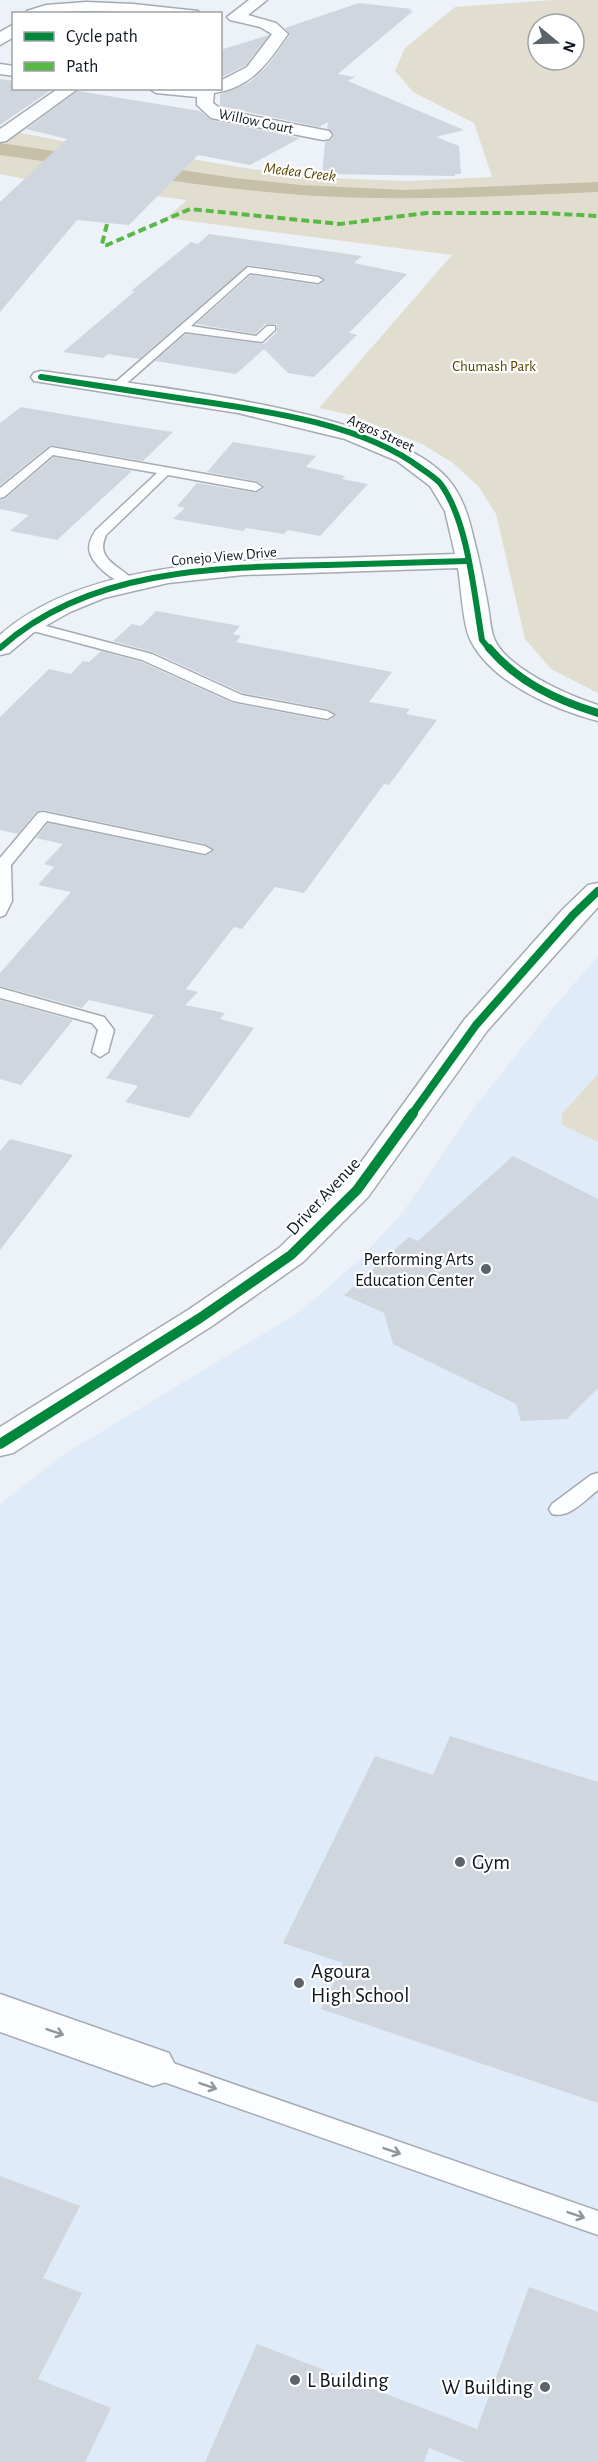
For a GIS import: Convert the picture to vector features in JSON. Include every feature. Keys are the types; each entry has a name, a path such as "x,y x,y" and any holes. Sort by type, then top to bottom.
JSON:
{"street":[{"path":"34,12 42,6 58,1 79,0 178,12"},
{"path":"228,17 259,0"},
{"path":"222,85 253,70 280,34 275,27 258,21 228,17"},
{"path":"0,40 12,31"},
{"path":"7,132 67,90"},
{"path":"170,90 192,93 208,90"},
{"name":"Willow Court","path":"214,90 206,105 217,114 323,135"},
{"name":"Argos Street","path":"41,377 238,407 304,421 353,434 405,456 439,482 456,511 468,561 482,640 502,665 526,682 566,703 598,713"},
{"name":"Conejo View Drive","path":"0,648 27,625 78,600 129,582 189,572 243,567 468,561"},
{"name":"Driver Avenue","path":"0,1444 200,1318 291,1255 357,1190 476,1025 573,915 598,891"},
{"path":"0,2013 153,2067"}],"lane":[{"path":"115,388 248,270 318,280"},
{"path":"183,328 258,340 271,328"},
{"path":"0,494 51,451 256,487"},
{"path":"129,582 101,560 95,551 94,542 100,533 166,471"},
{"path":"27,625 147,657 238,698 327,715"},
{"path":"0,912 4,901 2,864 43,816 205,850"},
{"path":"0,993 98,1020 106,1030 100,1052"},
{"path":"559,1509 598,1480"},
{"path":"153,2067 598,2223"}],"shaded area":[{"path":"0,143 235,178 301,185 405,190 598,182 598,192 413,198 339,197 264,192 0,155"},
{"name":"Agoura High School","path":"598,956 598,2462 0,2462 0,1504 63,1455 301,1311 361,1258 403,1212 471,1112 553,1008"}],"green space":[{"name":"Chumash Park","path":"552,0 598,0 598,693 551,669 525,639 496,514 479,487 453,463 422,444 351,415 319,408 452,255 166,218 187,200 39,182 0,174 0,129 99,148 156,153 300,177 407,181 492,177 474,123 413,92 395,71 405,48 455,7"},
{"path":"598,1074 598,1142 562,1125 562,1114"}],"building":[{"path":"359,3 412,9 409,11 413,11 338,74 355,77 348,81 464,130 436,137 459,146 461,174 455,174 455,176 322,174 325,142 331,140 334,135 327,128 328,122 319,127 220,106 220,94 250,82 267,66 290,35 285,28"},
{"path":"269,35 246,65 222,77 222,49"},
{"path":"0,79 12,81 12,90 51,90 0,125"},
{"path":"78,91 200,111 211,120 300,138 250,165 198,155 129,225 77,220 0,312 0,202 67,139 26,129"},
{"path":"209,234 362,256 354,263 407,274 349,333 357,335 314,377 288,373 264,349 236,374 155,361 186,334 264,344 277,332 277,324 265,324 255,334 196,324 251,275 318,285 325,281 318,275 248,265 139,359 108,354 103,358 63,352 135,291 131,291 191,242 198,244"},
{"path":"21,407 173,432 143,461 50,445 0,485 0,423"},
{"path":"233,442 316,456 306,467 345,476 342,479 368,484 320,536 288,530 284,534 246,528 243,531 173,519 185,508 177,506 197,483 256,493 263,489 263,485 256,481 207,472"},
{"path":"54,457 132,471 57,540 10,531 29,515 0,509 0,500 5,499"},
{"path":"156,611 240,626 233,634 241,636 236,642 392,672 369,702 410,709 406,714 437,720 389,785 384,784 304,893 275,887 242,929 234,927 186,989 198,992 185,1005 225,1013 220,1019 254,1028 189,1118 125,1102 138,1086 106,1078 154,1015 89,1000 82,1008 0,986 0,973 71,892 38,885 54,867 44,864 63,844 36,838 48,823 205,856 214,851 205,844 43,810 36,812 18,834 0,830 0,717 49,669 71,674 83,661 89,662 101,651 141,662 233,703 327,721 336,716 327,709 243,693 153,652 113,641 132,624 141,626"},
{"path":"0,1000 73,1020 21,1085 0,1079"},
{"path":"10,1139 73,1155 0,1250 0,1151"},
{"name":"Performing Arts Education Center","path":"513,1156 598,1199 598,1388 567,1419 521,1421 516,1404 393,1344 384,1313 344,1295 409,1237 418,1241"},
{"name":"Gym","path":"450,1736 598,1782 598,2103 321,2009 343,1963 283,1943 375,1756 433,1775"},
{"path":"0,2176 80,2206 43,2278 82,2293 38,2379 111,2408 85,2462 0,2462"},
{"path":"529,2287 598,2312 598,2462 465,2462 429,2448 424,2462 205,2462 257,2344 477,2429"}],"marked path":[{"path":"107,224 102,244 107,245 190,209 340,224 427,213 542,213 598,216"}],"cycle path":[{"path":"41,377 238,407 304,421 353,434 405,456 439,482 456,511 468,561 482,640 503,665 526,682 566,703 598,713"},
{"path":"0,648 24,627 61,607 96,593 168,576 281,566 468,561"},
{"path":"0,1444 200,1318 291,1255 357,1190 476,1025 573,915 598,891"}],"place":[{"name":"Performing Arts Education Center","path":"486,1269"},
{"name":"Gym","path":"460,1862"},
{"name":"Agoura High School","path":"299,1983"},
{"name":"L Building","path":"295,2380"},
{"name":"W Building","path":"545,2387"}],"water label":[{"name":"Medea Creek","path":"300,171"}]}
